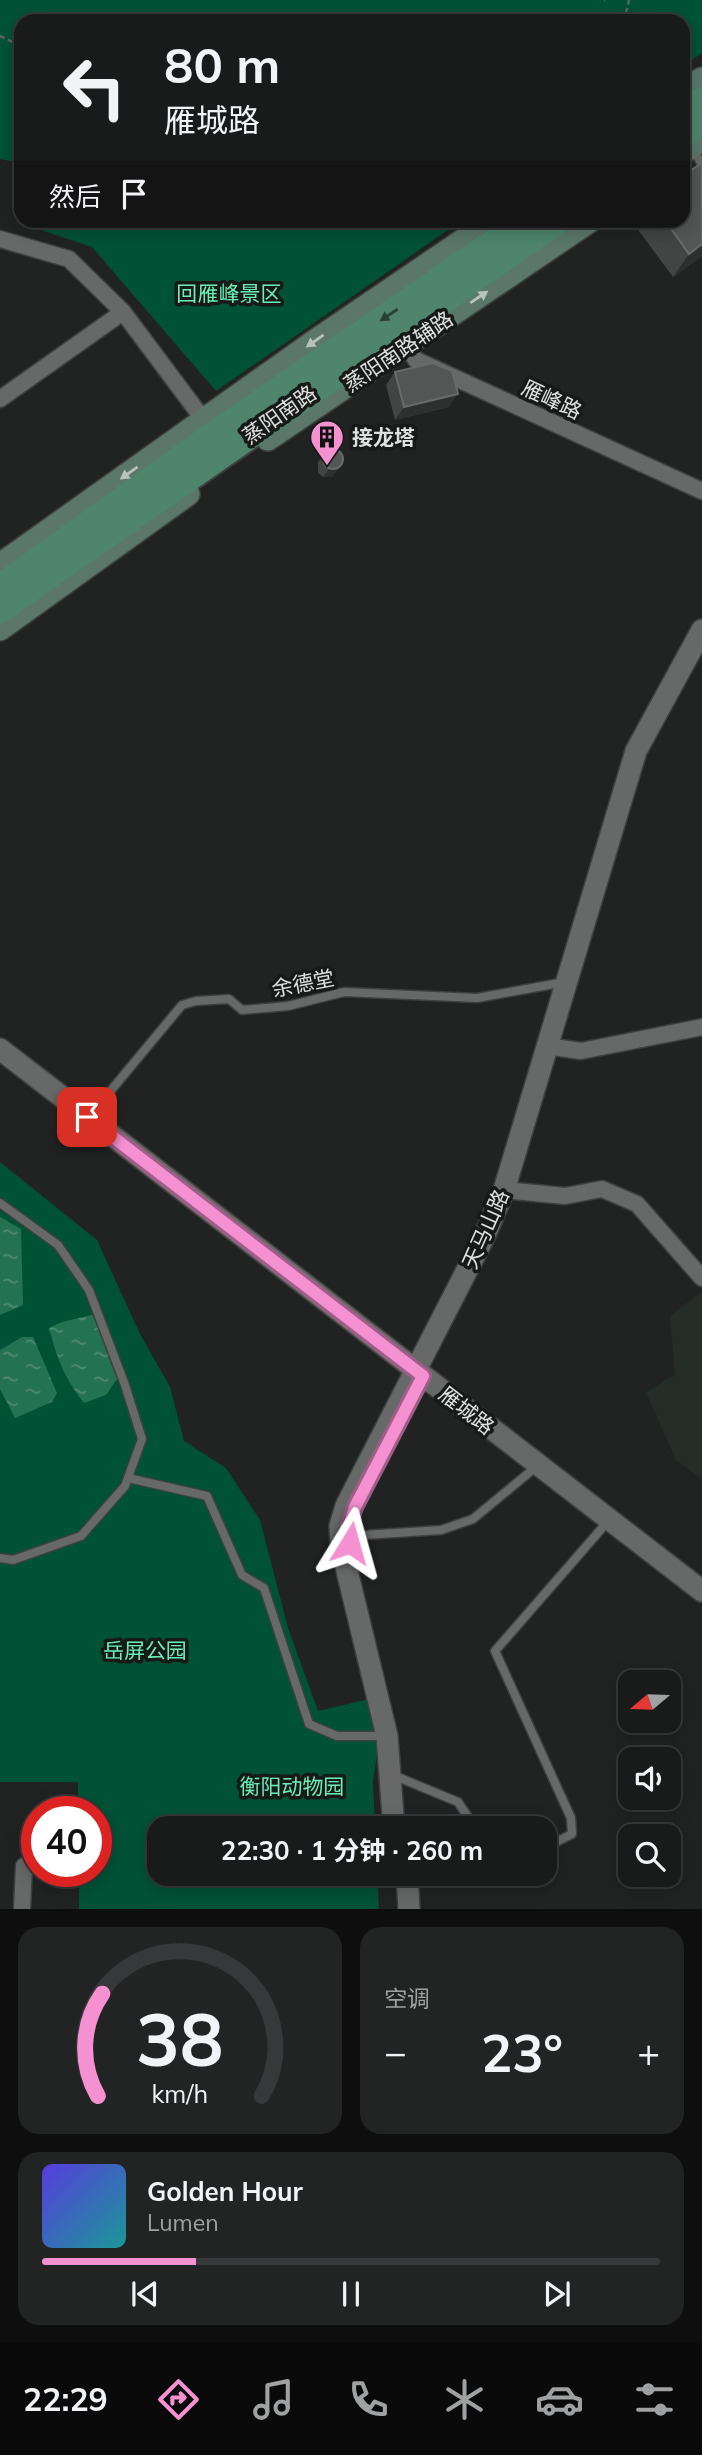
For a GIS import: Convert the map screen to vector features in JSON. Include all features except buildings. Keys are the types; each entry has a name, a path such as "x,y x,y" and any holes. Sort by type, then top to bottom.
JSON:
{"main road":[{"path":"690,146 702,122"},
{"path":"209,427 315,341 481,228"},
{"name":"蒸阳南路","path":"5,567 209,427 514,228"},
{"name":"蒸阳南路","path":"0,610 401,339 548,228"},
{"name":"蒸阳南路辅路","path":"0,629 401,339 578,228"}],"street":[{"path":"0,239 69,259 123,312 209,427"},
{"path":"0,399 123,312"},
{"name":"雁峰路","path":"401,339 416,360 702,491"},
{"name":"天马山路","path":"508,1191 565,982 636,751 702,630"},
{"name":"天马山路","path":"403,1816 397,1735 349,1527 355,1507 508,1191 642,753 702,643"},
{"path":"553,1047 581,1051 702,1027"},
{"name":"雁城路","path":"0,1049 417,1377 531,1472 702,1603"},
{"name":"雁城路","path":"0,1064 702,1591"},
{"path":"508,1191 565,1196 602,1189 637,1204 702,1278"},
{"name":"天马山路","path":"393,1816 387,1736 341,1546 340,1527 346,1506 417,1377"},
{"path":"397,1886 398,1909"},
{"path":"408,1886 409,1909"},
{"path":"22,1909 23,1887"}],"lane":[{"name":"余德堂","path":"98,1105 182,1005 197,1001 229,999 243,1010 288,1006 344,992 477,998 565,982"},
{"path":"0,1203 58,1245 89,1290 142,1439 125,1486 81,1536 13,1560 0,1558"},
{"path":"349,1536 442,1530 462,1523 472,1519 531,1472"},
{"path":"128,1478 207,1496 242,1575 264,1588 309,1724 337,1736 387,1736"},
{"path":"557,1842 572,1834 571,1818 495,1651 603,1527"},
{"path":"400,1778 458,1802 467,1816"}],"shaded area":[{"path":"700,1293 702,1479 676,1460 646,1392 675,1375 670,1316"}],"green space":[{"path":"0,0 702,0 702,53 690,61 690,14 14,14 14,162 0,159"},
{"name":"回雁峰景区","path":"35,228 451,228 216,391 92,247"},
{"name":"岳屏公园","path":"0,1162 97,1240 140,1334 170,1387 184,1441 226,1468 260,1520 288,1628 318,1711 369,1699 378,1746 373,1782 374,1816 147,1816 147,1886 378,1886 379,1909 79,1909 79,1887 112,1887 112,1796 78,1796 78,1782 0,1782"}],"water":[{"path":"0,1217 21,1229 23,1305 0,1315"},
{"path":"96,1314 119,1376 106,1395 84,1403 62,1367 49,1328"},
{"path":"22,1337 33,1337 57,1393 52,1402 15,1418 0,1389 0,1350"}],"place":[{"name":"接龙塔","path":"327,467"}],"route":[{"path":"87,1117 423,1376 355,1507 349,1527 350,1543"}],"park label":[{"name":"衡阳动物园","path":"292,1786"}]}
